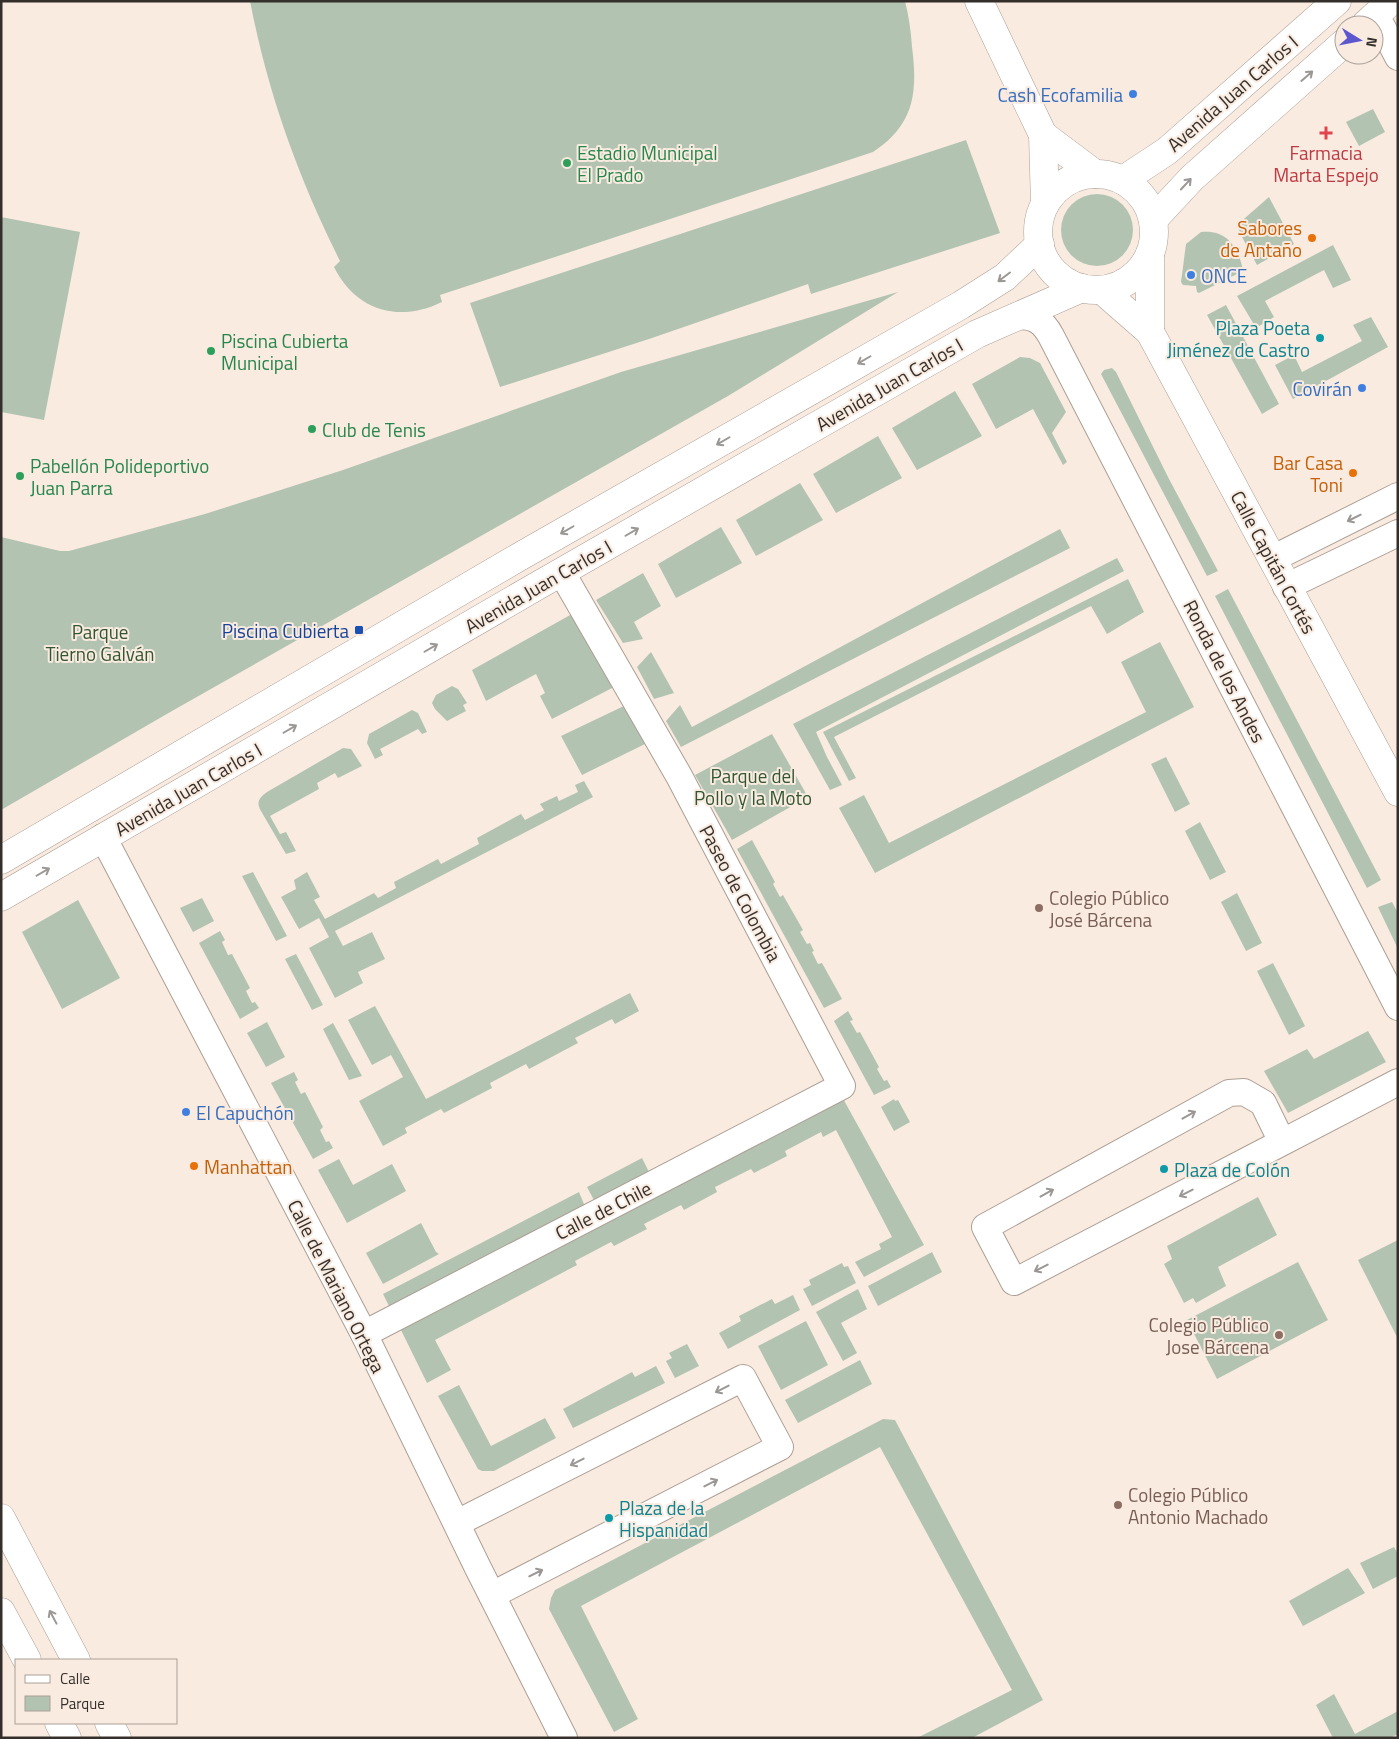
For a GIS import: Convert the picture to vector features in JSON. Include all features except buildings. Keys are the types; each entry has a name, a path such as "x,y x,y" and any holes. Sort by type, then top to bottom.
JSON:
{"street":[{"name":"Calle Capitán Cortés","path":"979,1 1043,135 1045,204 1038,228 1040,244 1045,259 1054,272 1067,282 1092,289 1116,287 1134,276 1150,254"},
{"name":"Avenida Juan Carlos I","path":"1123,180 1167,151 1337,1"},
{"path":"1377,14 1398,57"},
{"name":"Avenida Juan Carlos I","path":"1153,220 1192,178 1334,52"},
{"name":"Calle Capitán Cortés","path":"1043,135 1094,174"},
{"name":"Calle Capitán Cortés","path":"1045,204 1054,192 1066,182 1080,176 1094,174 1109,175 1123,180 1142,196 1153,220 1154,234 1150,254 1150,332"},
{"name":"Avenida Juan Carlos I","path":"1,860 528,552 961,306 1005,277 1040,244"},
{"name":"Calle Capitán Cortés","path":"1092,289 1150,332 1398,792"},
{"name":"Avenida Juan Carlos I","path":"1,896 978,334 1056,299 1092,289"},
{"name":"Ronda de los Andes","path":"1051,336 1050,317 1056,299"},
{"name":"Ronda de los Andes","path":"1018,316 1029,316 1039,320 1051,336 1398,1006"},
{"path":"1272,559 1398,496"},
{"path":"1286,587 1398,533"},
{"name":"Paseo de Colombia","path":"562,573 679,776 842,1086"},
{"name":"Calle de Mariano Ortega","path":"103,838 364,1334 564,1738"},
{"path":"1287,1140 1263,1103 1244,1092 1229,1093 985,1227 1014,1282 1287,1140 1398,1082"},
{"name":"Calle de Chile","path":"364,1334 842,1086"},
{"path":"456,1523 743,1378 780,1448 492,1595"},
{"path":"1,1518 75,1659"},
{"path":"1,1612 26,1659"},
{"path":"60,1724 67,1738"},
{"path":"110,1724 117,1738"}],"green space":[{"name":"Estadio Municipal El Prado","path":"250,1 905,1 910,24 914,64 913,93 905,119 897,131 887,142 873,152 440,295 442,302 426,308 410,312 395,312 380,309 354,294 343,282 334,267 340,261 311,198 286,134 266,69"},
{"path":"1373,109 1385,132 1359,146 1346,122"},
{"path":"966,140 1000,233 811,294 808,284 652,338 500,387 470,303"},
{"path":"1097,194 1117,200 1127,210 1133,230 1127,250 1117,260 1097,266 1077,260 1067,250 1061,230 1067,210 1077,200"},
{"path":"1269,197 1294,244 1257,265 1237,225"},
{"path":"1,217 80,232 44,420 1,412"},
{"path":"1201,232 1210,232 1225,237 1235,248 1243,271 1199,293 1196,286 1183,285 1181,282 1186,244"},
{"path":"1333,245 1351,280 1333,288 1324,270 1265,301 1274,317 1256,328 1237,296"},
{"name":"Parque Tierno Galván","path":"898,292 728,396 1,810 1,537 60,551 69,551 205,514 343,470 621,372"},
{"path":"1226,305 1279,404 1262,414 1207,315"},
{"path":"1371,317 1388,347 1293,399 1275,365 1294,355 1302,372 1362,341 1353,325"},
{"path":"1020,357 1030,358 1040,363 1066,412 1052,433 1067,462 1063,465 1033,409 996,429 972,384"},
{"path":"1112,368 1116,372 1169,479 1218,571 1207,576 1101,374 1104,370"},
{"path":"955,391 982,436 917,470 892,428"},
{"path":"878,436 902,478 836,513 813,474"},
{"path":"800,483 823,520 756,556 736,520"},
{"path":"721,527 742,563 676,598 658,564"},
{"path":"1060,529 1070,548 681,747 666,721 680,705 692,727"},
{"path":"1117,558 1124,571 816,732 842,785 830,790 793,724"},
{"path":"643,573 661,606 634,622 643,639 623,643 596,600"},
{"path":"1128,579 1144,612 1107,634 1091,606 834,737 856,778 849,781 823,732"},
{"path":"1228,589 1381,880 1367,888 1215,596"},
{"path":"572,614 614,687 552,719 540,696 545,693 536,674 486,701 472,670"},
{"path":"1160,642 1194,707 875,873 839,808 864,795 889,843 1146,712 1121,662"},
{"path":"651,652 674,693 654,699 637,667"},
{"path":"452,686 458,689 467,703 463,705 466,711 447,721 435,709 432,703 436,695"},
{"path":"626,705 647,743 582,775 561,736"},
{"path":"412,710 418,713 427,732 422,734 418,729 380,749 383,755 375,759 367,743 369,734"},
{"name":"Parque del Pollo y la Moto","path":"772,734 808,797 732,840 695,775"},
{"path":"343,748 351,749 362,766 338,778 335,773 317,783 319,789 270,816 280,834 286,832 296,851 286,854 261,811 259,800 267,792"},
{"path":"1166,757 1190,804 1175,812 1151,764"},
{"path":"584,781 593,797 335,931 343,946 372,932 385,959 358,972 363,983 335,998 309,948 329,937 319,918 299,929 281,897 296,889 294,880 307,872 320,897 314,900 325,919 374,893 378,898 396,888 394,882 438,859 441,864 479,844 477,838 521,814 525,820 544,810 540,804 557,796 559,801 578,792 575,785"},
{"path":"1200,822 1226,872 1210,880 1185,831"},
{"path":"752,840 775,882 773,884 780,897 783,895 803,930 800,932 807,944 810,943 818,964 822,963 842,999 824,1008 737,849"},
{"path":"253,872 287,936 276,941 242,876"},
{"path":"1237,893 1262,943 1246,951 1221,902"},
{"path":"202,898 214,921 193,932 180,908"},
{"path":"78,900 120,978 62,1009 22,932"},
{"path":"1392,902 1398,913 1398,949 1378,907"},
{"path":"220,931 225,940 222,942 228,955 232,954 250,988 246,991 252,1003 255,1002 259,1008 240,1019 199,943"},
{"path":"296,954 323,1005 312,1010 285,959"},
{"path":"1273,963 1305,1026 1289,1035 1257,971"},
{"path":"630,993 639,1011 615,1024 612,1019 575,1038 578,1043 529,1069 526,1064 490,1083 492,1088 444,1113 441,1109 405,1128 407,1133 383,1146 359,1101 403,1077 391,1055 372,1065 348,1020 375,1006 426,1099"},
{"path":"848,1011 853,1020 850,1021 857,1033 860,1032 879,1067 877,1069 884,1081 887,1080 891,1087 874,1095 834,1021"},
{"path":"267,1022 285,1057 266,1067 247,1033"},
{"path":"333,1023 362,1076 349,1080 323,1029"},
{"path":"1368,1031 1386,1062 1288,1113 1264,1071 1307,1049 1314,1059"},
{"path":"294,1072 298,1080 295,1082 301,1094 305,1092 323,1127 320,1130 326,1142 329,1141 333,1148 313,1159 271,1083"},
{"path":"841,1095 924,1245 864,1277 855,1262 881,1249 879,1244 892,1237 836,1130 823,1137 821,1132 785,1151 787,1156 754,1173 751,1169 715,1187 717,1192 684,1210 681,1205 644,1224 647,1229 614,1246 611,1242 575,1261 577,1265 435,1340 451,1370 427,1383 399,1326"},
{"path":"894,1099 895,1101 898,1100 910,1122 894,1131 881,1107"},
{"path":"642,1158 651,1176 596,1204 587,1187"},
{"path":"339,1159 353,1185 392,1164 406,1191 347,1223 318,1170"},
{"path":"579,1192 586,1209 392,1312 383,1294"},
{"path":"1258,1197 1277,1235 1218,1267 1226,1286 1196,1303 1193,1298 1184,1303 1164,1264 1172,1259 1167,1246"},
{"path":"421,1223 436,1252 439,1254 383,1284 366,1253"},
{"path":"1398,1240 1398,1339 1358,1260"},
{"path":"932,1252 942,1272 878,1306 868,1286"},
{"path":"1298,1262 1328,1320 1217,1379 1187,1320"},
{"path":"842,1263 844,1267 848,1266 856,1283 812,1306 803,1289 811,1285 809,1280"},
{"path":"858,1289 867,1309 841,1323 857,1353 843,1361 816,1312"},
{"path":"793,1295 800,1310 728,1349 719,1333 741,1321 739,1316 772,1299 775,1304"},
{"path":"806,1321 828,1365 781,1390 758,1346"},
{"path":"687,1344 699,1366 675,1378 666,1361 672,1358 669,1353"},
{"path":"860,1360 872,1384 798,1423 785,1400"},
{"path":"656,1366 665,1383 573,1428 563,1409 632,1372 635,1377"},
{"path":"459,1385 491,1446 545,1418 556,1438 494,1471 478,1469 438,1396"},
{"path":"883,1419 895,1420 1043,1700 972,1738 917,1738 1012,1690 880,1447 581,1606 638,1719 614,1732 549,1609 555,1590"},
{"path":"1394,1547 1398,1554 1398,1576 1373,1589 1360,1563"},
{"path":"1348,1568 1365,1593 1303,1626 1289,1601"},
{"path":"1334,1694 1355,1734 1398,1711 1398,1734 1390,1738 1333,1738 1316,1705"}],"place":[{"name":"Cash Ecofamilia","path":"1133,94"},
{"name":"Farmacia Marta Espejo","path":"1326,133"},
{"name":"Estadio Municipal El Prado","path":"567,163"},
{"name":"Sabores de Antaño","path":"1312,238"},
{"name":"ONCE","path":"1191,275"},
{"name":"Plaza Poeta Jiménez de Castro","path":"1320,338"},
{"name":"Piscina Cubierta Municipal","path":"211,351"},
{"name":"Covirán","path":"1362,388"},
{"name":"Club de Tenis","path":"312,429"},
{"name":"Bar Casa Toni","path":"1353,473"},
{"name":"Pabellón Polideportivo Juan Parra","path":"20,476"},
{"name":"Piscina Cubierta","path":"359,630"},
{"name":"Colegio Público José Bárcena","path":"1039,908"},
{"name":"El Capuchón","path":"186,1112"},
{"name":"Manhattan","path":"194,1166"},
{"name":"Plaza de Colón","path":"1164,1169"},
{"name":"Colegio Público Jose Bárcena","path":"1279,1335"},
{"name":"Colegio Público Antonio Machado","path":"1118,1505"},
{"name":"Plaza de la Hispanidad","path":"609,1518"}]}
